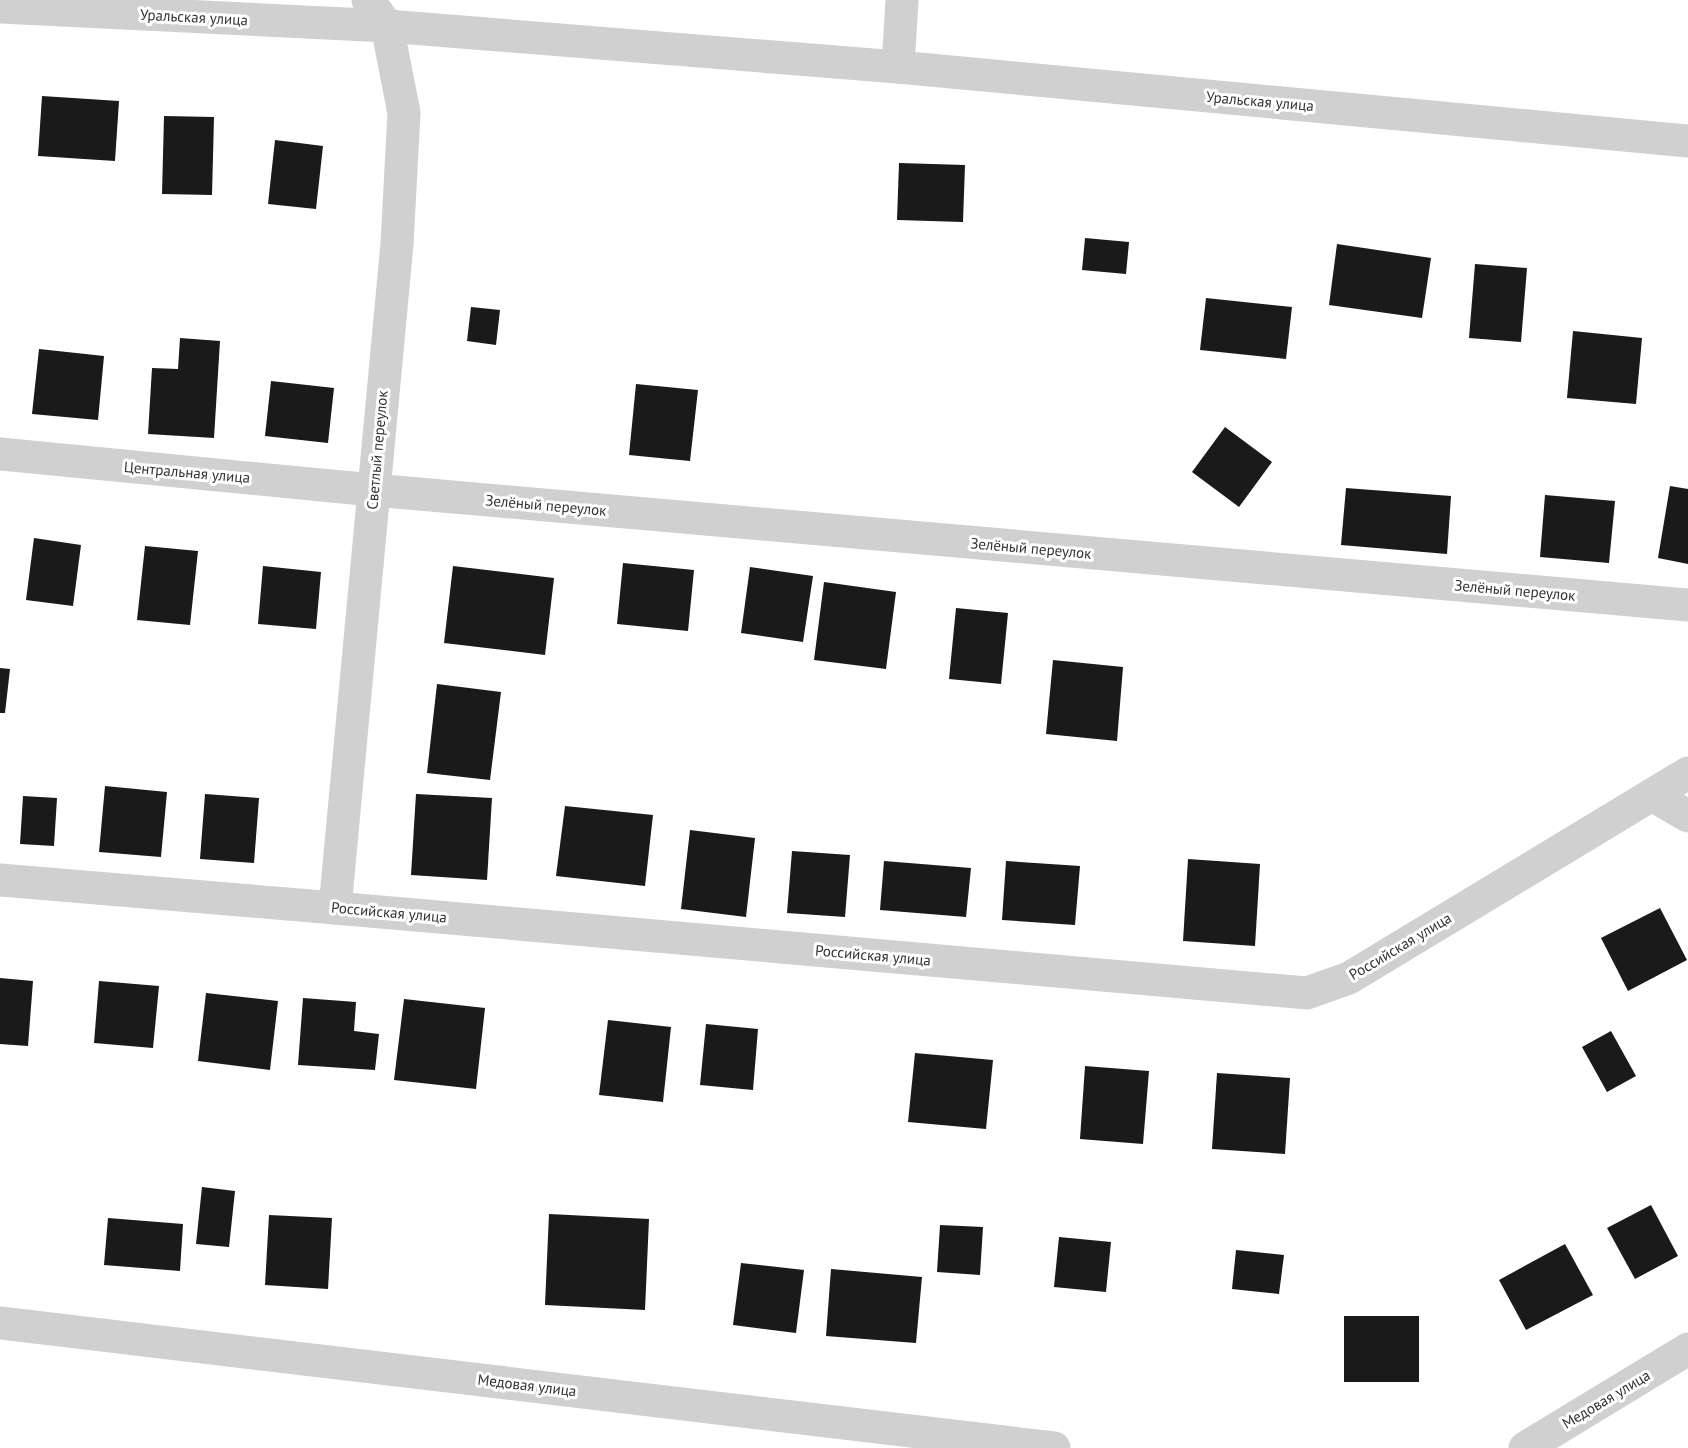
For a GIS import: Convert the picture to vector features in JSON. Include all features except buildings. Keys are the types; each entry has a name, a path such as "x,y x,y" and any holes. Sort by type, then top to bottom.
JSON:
{"street":[{"name":"Светлый переулок","path":"335,908 397,244 404,113 387,26 368,0"},
{"path":"898,67 902,0"},
{"name":"Уральская улица","path":"0,8 387,26 898,67 1688,141"},
{"name":"Центральная улица","path":"0,454 373,490"},
{"name":"Зелёный переулок","path":"373,490 1688,605"},
{"name":"Российская улица","path":"0,880 1307,993 1349,978 1688,773"},
{"path":"1652,795 1688,816"},
{"name":"Медовая улица","path":"0,1323 1054,1448"},
{"name":"Медовая улица","path":"1525,1448 1688,1349"}]}
